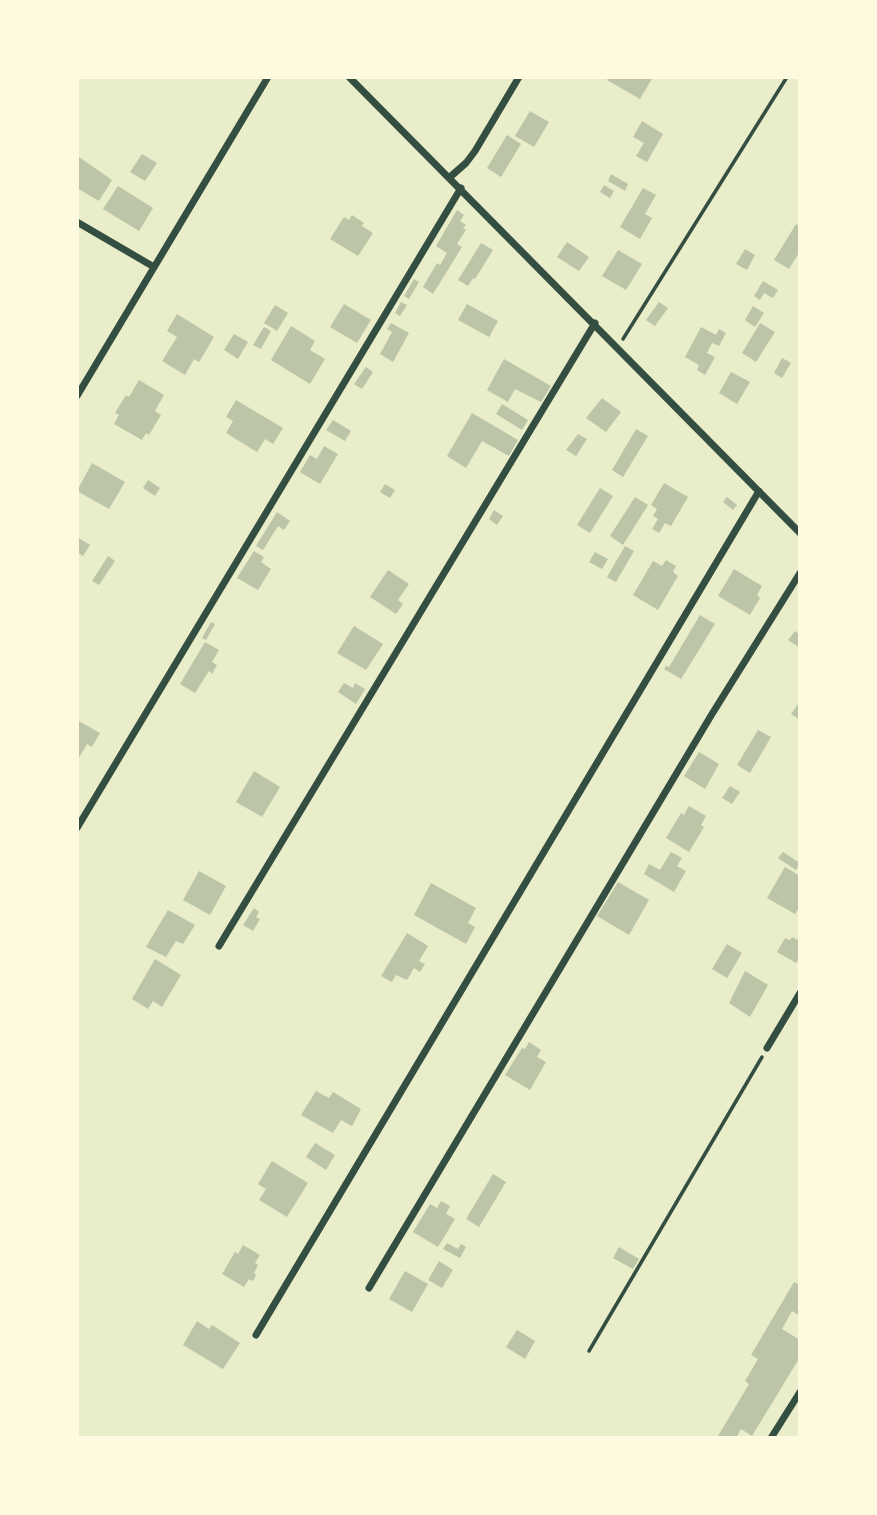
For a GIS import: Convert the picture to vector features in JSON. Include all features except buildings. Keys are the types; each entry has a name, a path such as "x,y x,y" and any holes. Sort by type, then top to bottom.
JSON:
{"street":[{"path":"77,396 268,77"},
{"path":"349,77 800,533"},
{"path":"450,177 475,151 519,77"},
{"path":"77,828 461,188"},
{"path":"77,222 154,267"},
{"path":"219,946 595,323"},
{"path":"256,1335 759,491"},
{"path":"369,1288 697,738 800,573"},
{"path":"767,1048 800,993"},
{"path":"771,1438 800,1392"}],"path":[{"path":"617,346 787,77"},
{"path":"589,1351 767,1048"}]}
